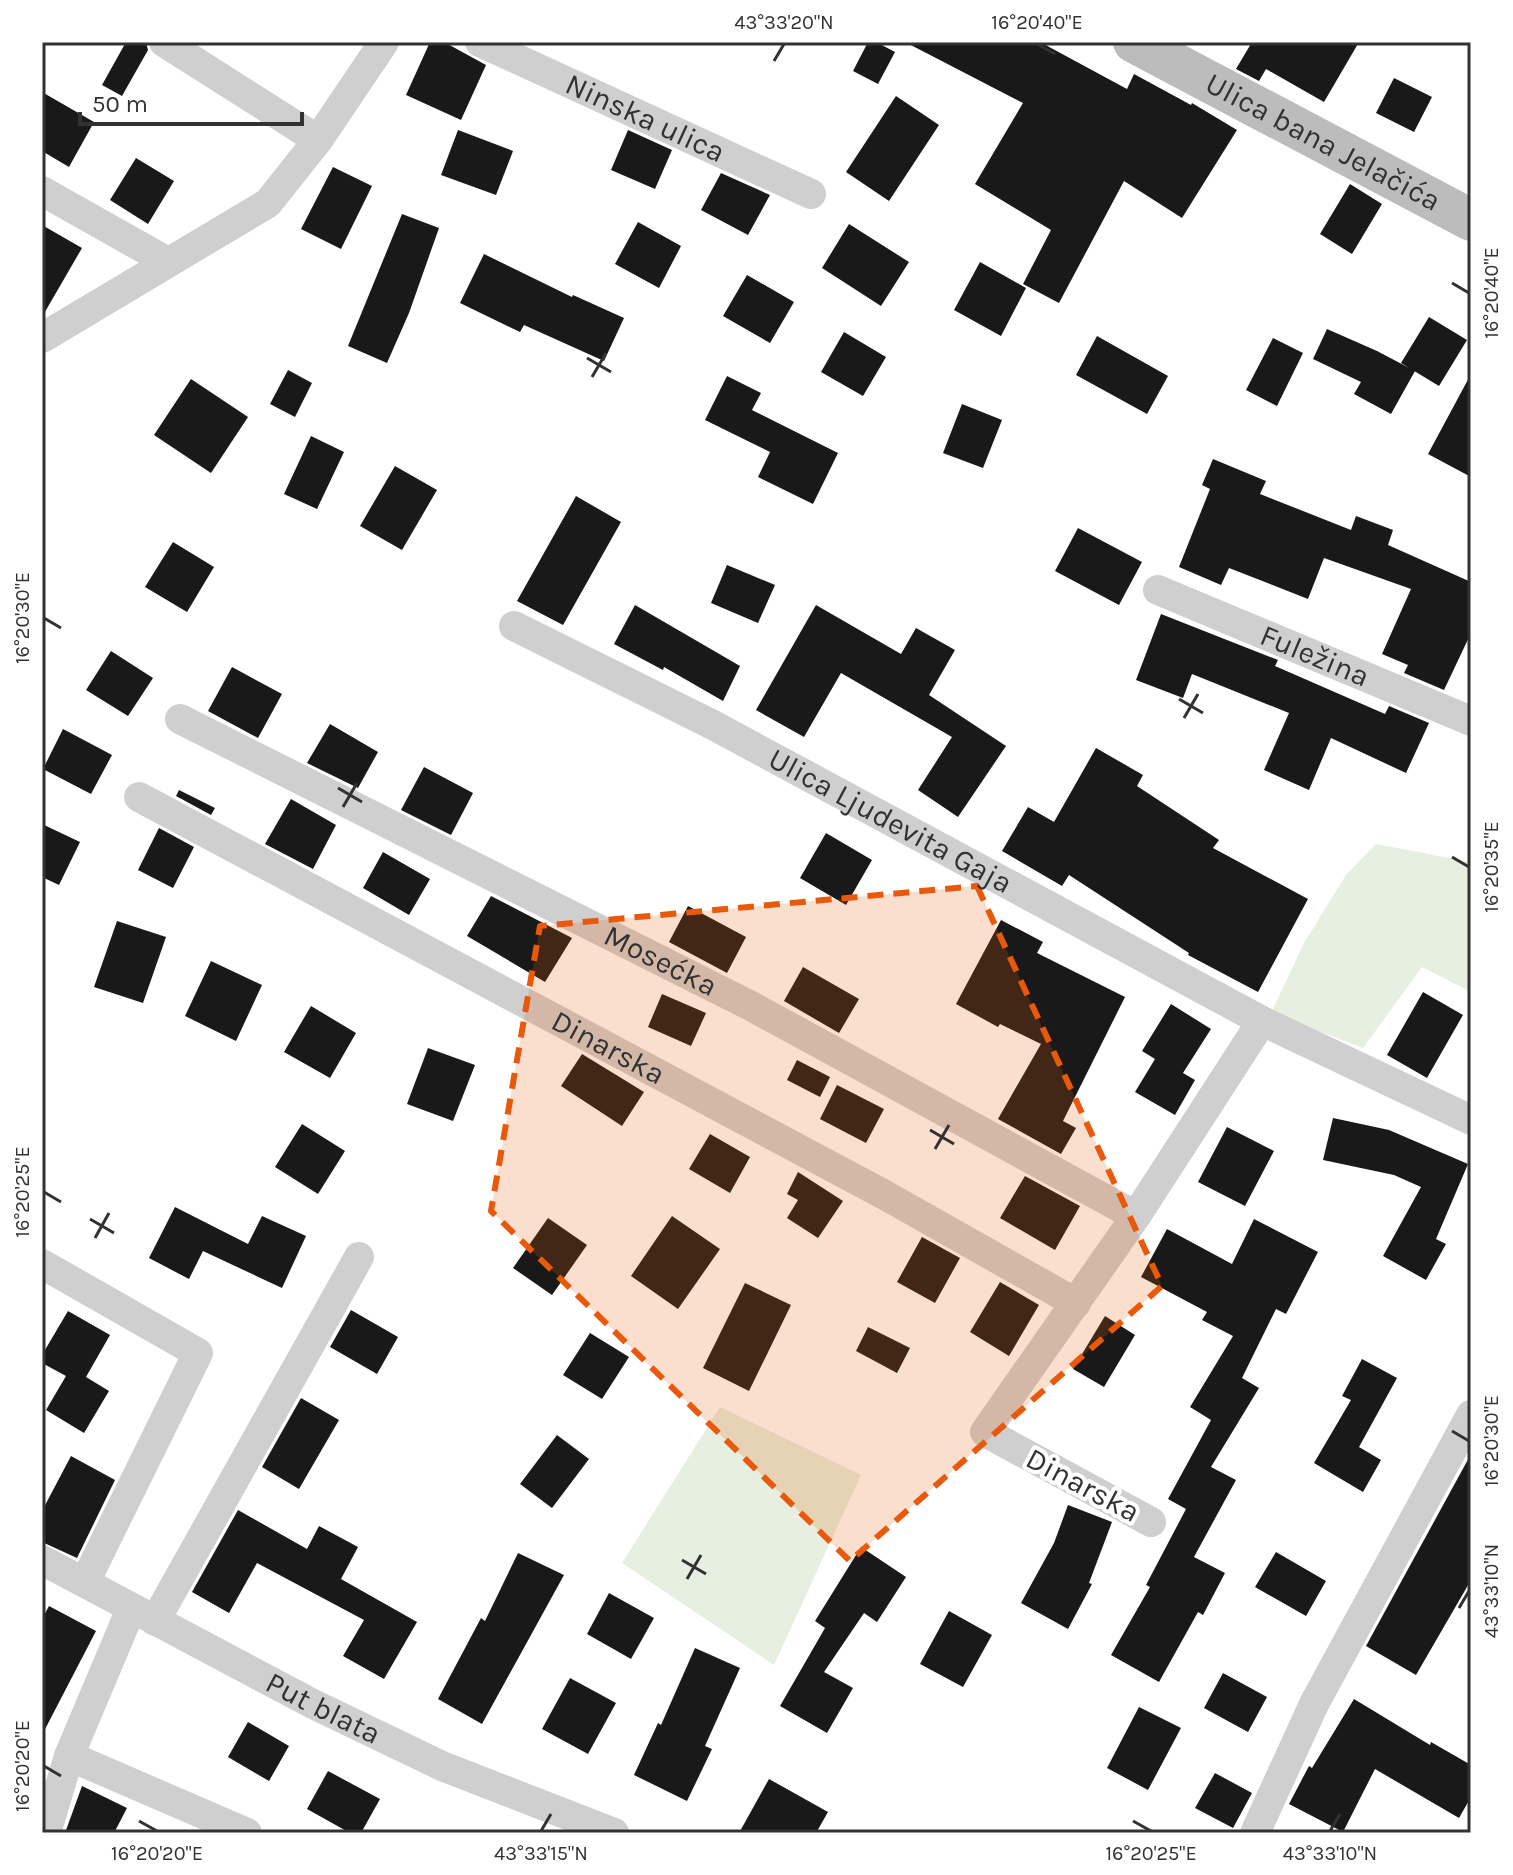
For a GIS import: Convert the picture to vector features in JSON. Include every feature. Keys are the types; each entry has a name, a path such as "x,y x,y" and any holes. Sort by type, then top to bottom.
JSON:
{"main road":[{"name":"Ulica bana Jelačića","path":"1134,42 1471,220"}],"street":[{"path":"164,42 318,140"},
{"path":"42,338 268,203 318,140 384,42"},
{"name":"Ninska ulica","path":"480,42 811,194"},
{"path":"42,191 168,262"},
{"name":"Fuležina","path":"1158,590 1471,721"},
{"name":"Ulica Ljudevita Gaja","path":"514,626 713,725 1262,1021 1471,1120"},
{"name":"Mosećka","path":"180,719 751,1006 1136,1216"},
{"name":"Dinarska","path":"139,797 869,1186 1076,1303"},
{"name":"Dinarska","path":"1151,1522 985,1432 1136,1216 1262,1021"},
{"path":"46,1833 69,1756 143,1615 359,1257"},
{"path":"42,1264 198,1353 85,1582"},
{"path":"1255,1833 1314,1704 1471,1415"},
{"name":"Put blata","path":"45,1566 85,1582 313,1704 442,1766 614,1833"},
{"path":"69,1756 247,1833"}],"highlighted area":[{"path":"977,886 1162,1286 850,1561 491,1211 540,926"}],"green space":[{"path":"1376,844 1471,862 1471,992 1422,967 1363,1048 1271,1013 1304,943 1346,875"},
{"path":"720,1407 861,1475 774,1665 622,1563"}],"building":[{"path":"126,42 146,42 148,50 122,96 102,85"},
{"path":"430,42 444,42 486,65 461,120 406,95"},
{"path":"868,42 876,42 895,52 878,84 853,71"},
{"path":"905,42 1040,42 1127,89 1134,74 1237,130 1182,218 1124,181 1059,303 1023,284 1051,230 975,184 1023,103"},
{"path":"1252,42 1359,42 1324,102 1266,69 1259,81 1236,69"},
{"path":"1394,78 1432,97 1414,132 1376,113"},
{"path":"42,92 94,122 69,167 42,151"},
{"path":"896,96 939,125 889,201 846,172"},
{"path":"458,130 513,151 496,195 441,175"},
{"path":"628,130 672,150 655,189 611,170"},
{"path":"136,158 174,181 148,224 110,200"},
{"path":"333,167 372,186 341,249 301,229"},
{"path":"721,173 770,195 748,235 701,210"},
{"path":"1350,184 1382,204 1352,254 1320,234"},
{"path":"402,214 439,228 409,313 387,363 348,346"},
{"path":"638,222 681,246 659,288 615,264"},
{"path":"849,224 909,262 881,306 822,268"},
{"path":"42,225 82,248 42,317"},
{"path":"484,254 572,297 624,318 604,361 524,325 520,332 460,303"},
{"path":"980,262 1026,288 1001,336 954,310"},
{"path":"747,275 794,302 770,343 723,316"},
{"path":"1429,317 1467,340 1439,386 1401,363"},
{"path":"1327,329 1415,371 1391,414 1354,394 1361,382 1313,359"},
{"path":"844,332 886,357 863,396 821,372"},
{"path":"1097,336 1168,376 1147,414 1076,375"},
{"path":"1273,338 1303,353 1277,406 1246,390"},
{"path":"288,370 312,383 295,417 270,404"},
{"path":"1471,374 1471,477 1428,454"},
{"path":"727,376 761,393 752,410 838,453 813,504 758,477 770,452 705,420"},
{"path":"191,379 248,417 211,473 154,435"},
{"path":"962,404 1002,420 983,468 943,453"},
{"path":"311,436 344,452 317,509 284,494"},
{"path":"1213,459 1266,481 1260,494 1351,530 1356,516 1393,530 1388,545 1471,582 1471,633 1444,690 1404,673 1408,665 1382,654 1411,589 1324,558 1308,599 1229,568 1221,585 1179,567 1210,489 1202,485"},
{"path":"395,466 437,490 402,550 360,526"},
{"path":"576,496 621,522 563,625 517,601"},
{"path":"1078,528 1142,562 1119,605 1055,571"},
{"path":"173,542 214,567 187,612 145,587"},
{"path":"727,565 775,585 758,623 711,603"},
{"path":"635,605 740,666 723,701 664,667 663,670 614,644"},
{"path":"816,605 901,654 916,628 955,650 929,695 1006,746 958,817 918,790 952,737 841,673 804,737 756,710"},
{"path":"1161,614 1278,660 1275,666 1385,714 1389,706 1429,723 1406,773 1331,738 1309,790 1264,770 1289,713 1192,674 1183,698 1136,680"},
{"path":"111,651 153,678 128,716 86,690"},
{"path":"232,667 282,694 258,738 208,711"},
{"path":"330,724 378,752 358,788 307,763"},
{"path":"63,729 112,755 91,794 43,769"},
{"path":"1096,748 1143,775 1137,786 1219,840 1213,848 1308,899 1258,992 1188,955 1069,875 1062,886 1002,851 1028,807 1054,822"},
{"path":"424,767 473,793 451,835 401,810"},
{"path":"179,790 215,808 211,815 176,796"},
{"path":"291,799 336,825 313,869 265,844"},
{"path":"42,824 80,842 59,885 42,877"},
{"path":"159,828 194,847 173,888 138,870"},
{"path":"826,833 872,860 846,905 800,878"},
{"path":"383,852 430,879 409,915 363,888"},
{"path":"491,896 572,938 545,982 467,936"},
{"path":"688,906 746,937 727,973 669,942"},
{"path":"1001,920 1043,942 1037,953 1125,997 1063,1121 1076,1128 1061,1154 998,1119 1041,1044 1000,1024 998,1027 956,1004"},
{"path":"117,921 166,937 143,1003 94,987"},
{"path":"211,961 262,985 236,1041 185,1016"},
{"path":"803,967 859,999 839,1033 784,1001"},
{"path":"1423,992 1463,1015 1427,1078 1387,1055"},
{"path":"662,994 706,1013 691,1046 648,1027"},
{"path":"1171,1004 1211,1029 1183,1073 1195,1080 1175,1115 1135,1092 1155,1059 1142,1051"},
{"path":"311,1006 356,1033 330,1078 284,1052"},
{"path":"428,1048 475,1065 453,1121 407,1104"},
{"path":"582,1054 644,1092 622,1126 561,1086"},
{"path":"797,1060 830,1077 820,1097 787,1080"},
{"path":"837,1085 884,1109 866,1143 820,1119"},
{"path":"1333,1118 1389,1130 1468,1164 1436,1239 1446,1244 1426,1280 1383,1256 1421,1187 1394,1175 1323,1160"},
{"path":"302,1124 345,1151 318,1194 275,1167"},
{"path":"1227,1127 1274,1151 1245,1206 1198,1182"},
{"path":"710,1134 750,1157 730,1193 689,1169"},
{"path":"798,1172 843,1201 818,1238 787,1218 798,1200 787,1194"},
{"path":"1025,1176 1080,1206 1055,1250 1000,1218"},
{"path":"175,1207 248,1244 262,1216 306,1236 282,1288 203,1251 189,1279 149,1258"},
{"path":"672,1216 720,1249 678,1309 631,1276"},
{"path":"548,1218 587,1245 552,1295 513,1268"},
{"path":"1254,1219 1318,1252 1286,1314 1276,1309 1242,1378 1259,1388 1211,1467 1236,1480 1194,1557 1225,1573 1203,1615 1198,1612 1159,1682 1111,1655 1150,1587 1146,1585 1186,1509 1168,1499 1211,1420 1190,1407 1233,1336 1202,1320 1207,1312 1141,1277 1167,1229 1232,1264"},
{"path":"922,1237 960,1258 935,1303 897,1282"},
{"path":"1000,1282 1039,1305 1009,1356 970,1332"},
{"path":"745,1283 791,1305 749,1391 703,1368"},
{"path":"351,1310 398,1337 377,1374 330,1347"},
{"path":"68,1311 110,1335 86,1377 109,1391 84,1433 46,1410 66,1376 42,1363 42,1355"},
{"path":"1105,1316 1135,1335 1104,1387 1073,1369"},
{"path":"868,1327 910,1348 897,1373 856,1351"},
{"path":"590,1333 629,1357 602,1399 563,1375"},
{"path":"1362,1359 1397,1378 1359,1447 1381,1460 1363,1492 1314,1463 1351,1400 1342,1396"},
{"path":"301,1398 339,1420 299,1489 262,1467"},
{"path":"557,1435 589,1459 552,1508 520,1484"},
{"path":"1471,1454 1471,1580 1416,1675 1366,1646"},
{"path":"71,1456 115,1480 77,1558 42,1542 42,1511"},
{"path":"1068,1505 1112,1522 1089,1583 1092,1584 1068,1629 1021,1603 1054,1543"},
{"path":"238,1510 307,1549 319,1526 358,1547 341,1579 417,1622 384,1679 343,1656 364,1620 257,1563 229,1613 192,1592"},
{"path":"861,1547 906,1577 877,1622 864,1613 824,1672 853,1688 827,1733 780,1706 825,1628 815,1621"},
{"path":"1276,1552 1326,1581 1306,1616 1255,1587"},
{"path":"518,1553 564,1575 482,1724 438,1699 481,1618 485,1621"},
{"path":"609,1593 654,1618 631,1659 587,1634"},
{"path":"49,1606 96,1631 42,1735 42,1619"},
{"path":"949,1611 992,1635 963,1687 920,1664"},
{"path":"695,1648 740,1668 705,1746 712,1749 687,1801 634,1775 658,1723 661,1725"},
{"path":"1223,1673 1267,1697 1248,1732 1204,1708"},
{"path":"570,1678 616,1703 588,1754 542,1729"},
{"path":"1354,1699 1430,1745 1431,1742 1471,1765 1471,1797 1459,1818 1375,1769 1343,1832 1289,1804 1309,1766 1312,1768"},
{"path":"1139,1707 1181,1728 1148,1790 1107,1768"},
{"path":"248,1722 289,1746 269,1781 228,1757"},
{"path":"328,1771 380,1799 361,1833 350,1833 307,1809"},
{"path":"1215,1773 1252,1793 1233,1828 1195,1808"},
{"path":"769,1779 828,1812 816,1833 739,1833"},
{"path":"82,1786 127,1808 114,1833 65,1833"}]}
